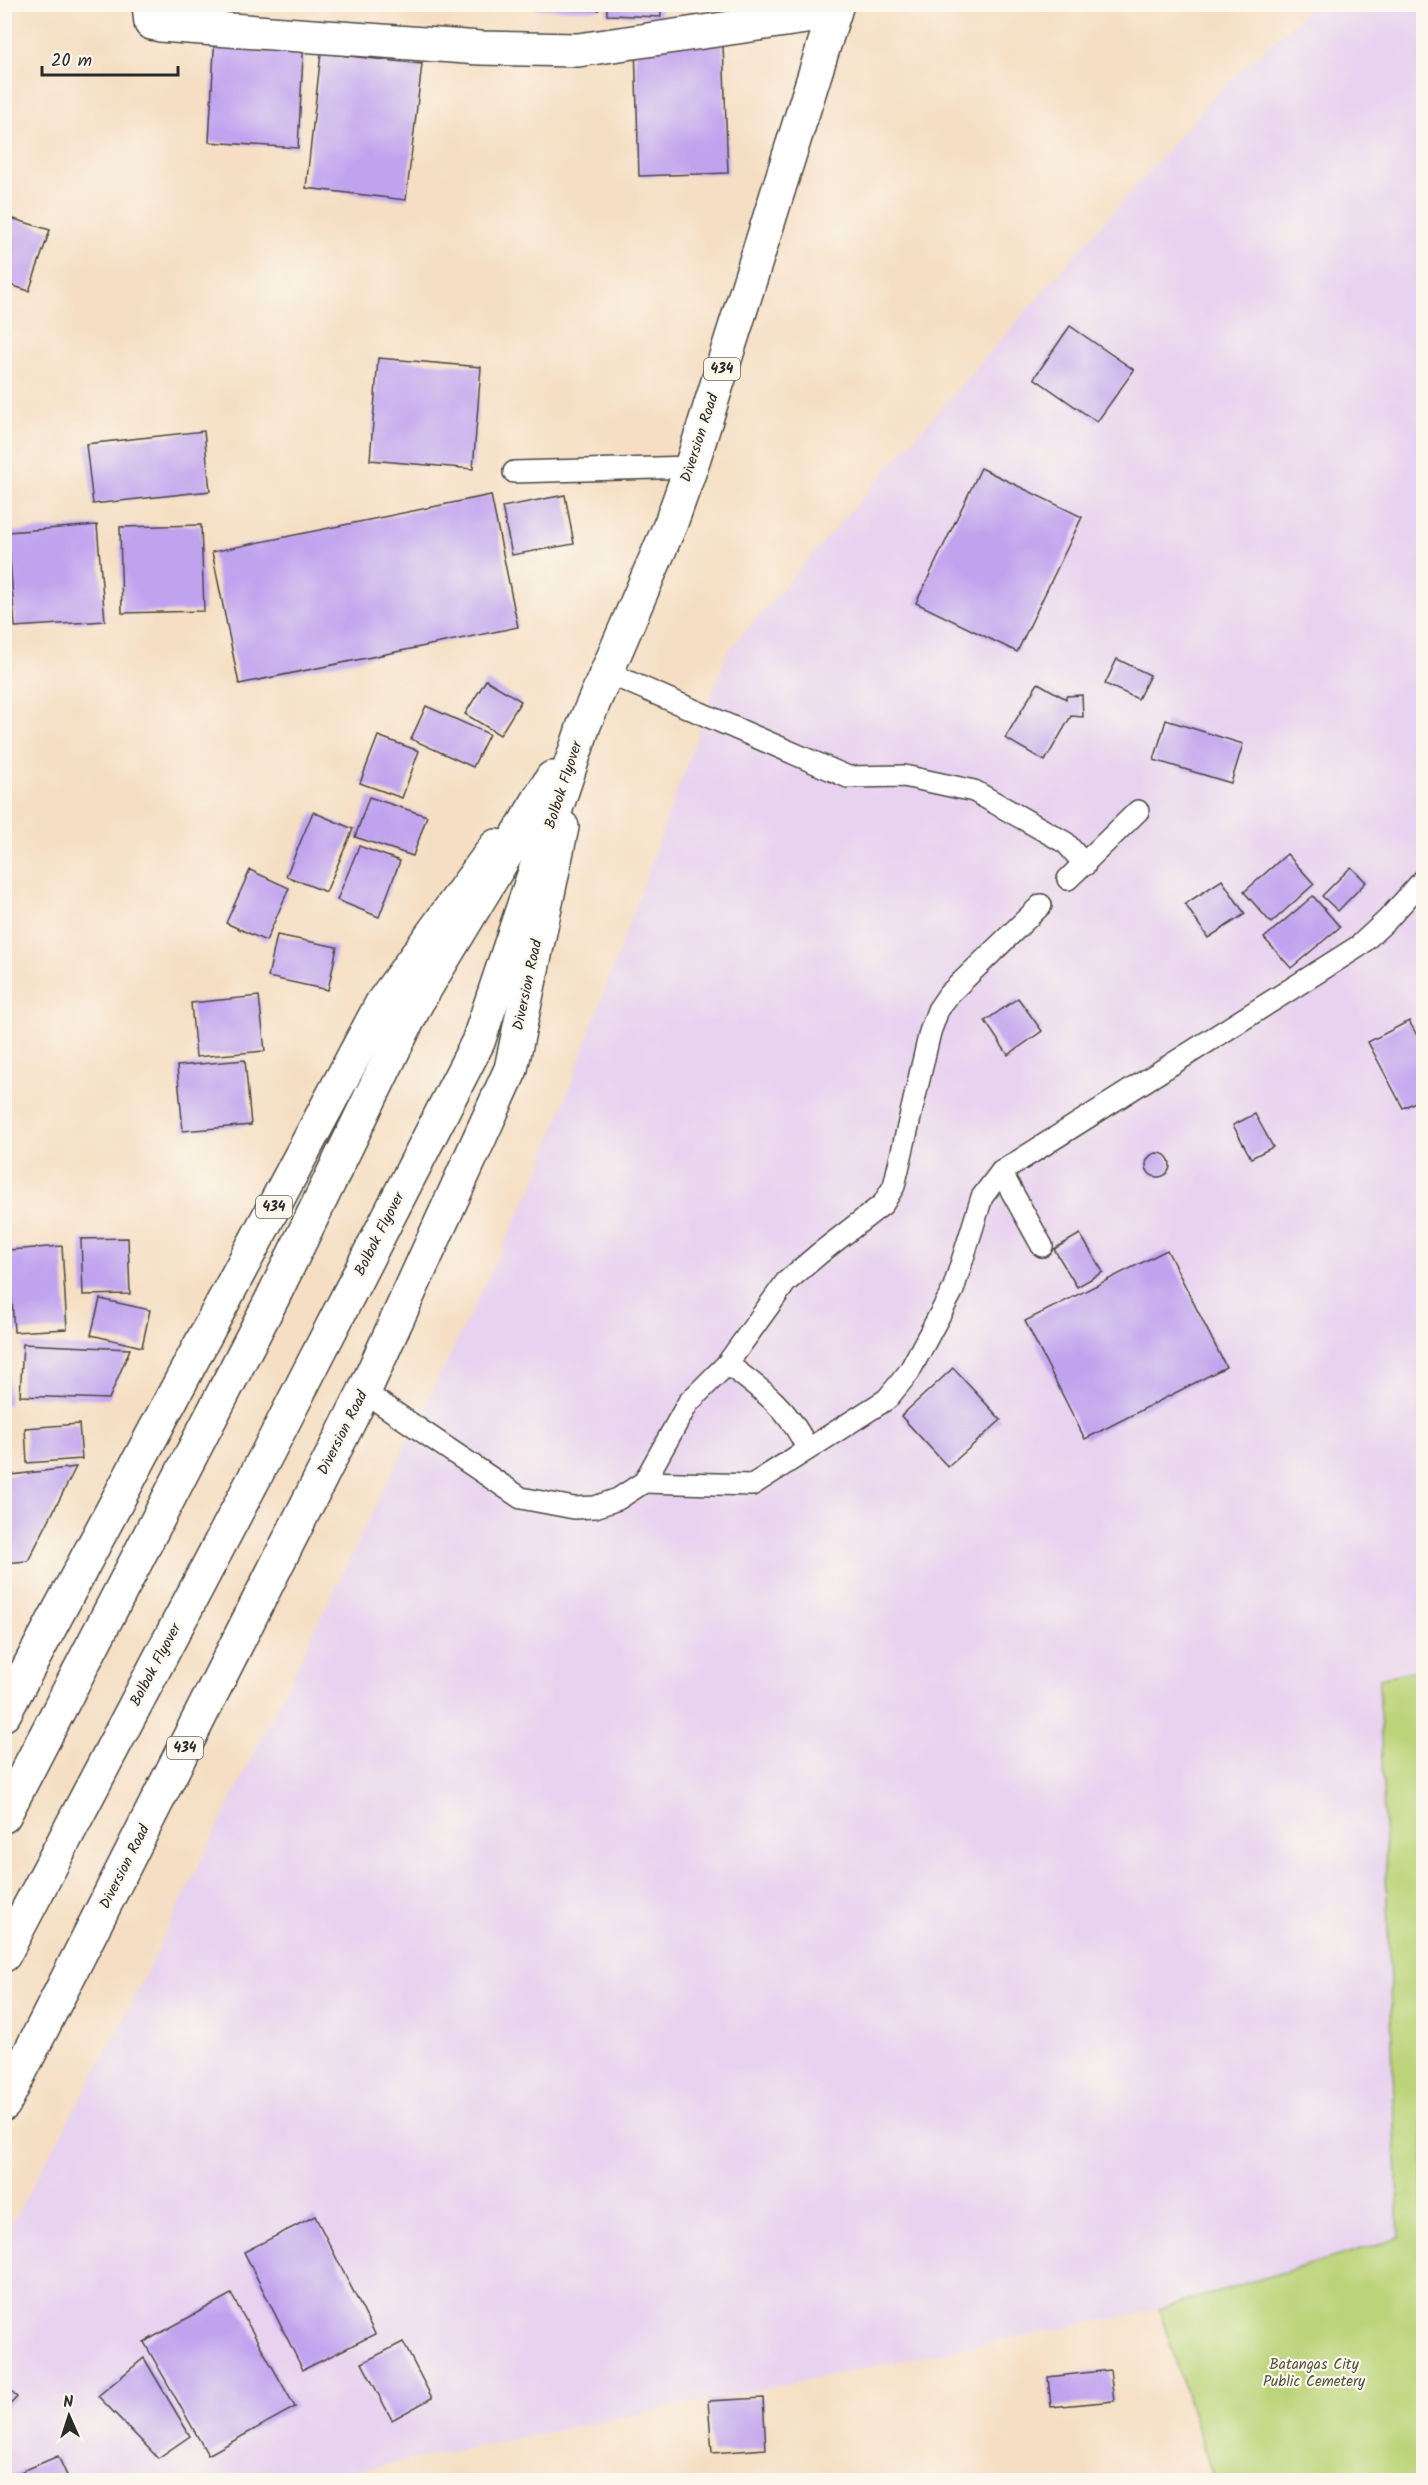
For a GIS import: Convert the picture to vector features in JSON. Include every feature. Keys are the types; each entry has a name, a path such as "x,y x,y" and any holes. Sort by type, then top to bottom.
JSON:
{"main road":[{"path":"149,4 151,23 160,25 480,48 578,50 836,9"},
{"name":"Diversion Road","path":"4,2104 363,1392 511,1069 584,725 671,523 691,467 836,9"},
{"name":"Diversion Road","path":"4,1714 382,1003 584,725"},
{"name":"Bolbok Flyover","path":"4,1816 272,1299 416,1004 584,725"},
{"name":"Bolbok Flyover","path":"4,1955 332,1328 478,1042 584,725"}],"lane":[{"path":"514,472 691,467"},
{"path":"606,672 848,777 904,776 974,791 1066,843 1085,865"},
{"path":"1068,879 1138,812"},
{"path":"644,1482 752,1485 888,1399 909,1372 953,1290 982,1197 1001,1172 1359,946 1387,920 1424,879"},
{"path":"363,1392 521,1498 574,1508 595,1507 618,1499 644,1482 688,1403 727,1364 786,1282 819,1252 883,1204 894,1186 930,1032 938,1010 949,994 1041,905"},
{"path":"1001,1172 1042,1246"},
{"path":"727,1364 775,1400 801,1435 807,1449"}],"shaded area":[{"path":"1313,5 1423,5 1424,1669 1379,1678 1399,2238 1159,2309 312,2480 5,2480 5,2235 113,2040 536,1180 728,651 1218,92"}],"green space":[{"name":"Batangas City Public Cemetery","path":"1423,1669 1423,2480 1214,2480 1159,2309 1399,2238 1379,1678"}],"building":[{"path":"535,4 599,4 599,10 535,9"},
{"path":"607,4 661,4 661,17 607,15"},
{"path":"215,33 304,38 298,148 209,142"},
{"path":"723,44 728,173 639,176 635,46"},
{"path":"321,53 422,64 406,200 306,188"},
{"path":"4,216 50,230 29,291 4,283"},
{"path":"1070,326 1134,370 1097,422 1034,378"},
{"path":"378,358 481,367 473,469 370,460"},
{"path":"204,431 210,491 93,504 86,444"},
{"path":"981,468 1082,517 1017,652 916,603"},
{"path":"491,495 518,627 239,684 212,552"},
{"path":"565,495 574,544 512,555 502,507"},
{"path":"97,525 105,621 15,627 8,532"},
{"path":"201,525 204,611 122,613 120,527"},
{"path":"1117,659 1150,675 1138,699 1105,684"},
{"path":"486,680 521,701 500,735 465,714"},
{"path":"1038,683 1066,699 1066,696 1082,695 1083,717 1071,716 1045,761 1005,738"},
{"path":"426,706 489,734 473,767 411,739"},
{"path":"1166,720 1243,744 1231,783 1154,760"},
{"path":"378,736 419,751 402,798 360,783"},
{"path":"369,797 427,816 413,856 355,837"},
{"path":"313,812 353,829 326,892 286,876"},
{"path":"359,846 400,861 379,917 337,900"},
{"path":"1287,854 1314,884 1271,923 1244,892"},
{"path":"1351,867 1366,882 1338,911 1322,896"},
{"path":"250,870 289,888 266,941 226,923"},
{"path":"1222,880 1245,914 1208,938 1185,904"},
{"path":"1313,896 1340,927 1291,968 1264,938"},
{"path":"277,935 337,947 328,990 268,977"},
{"path":"259,996 265,1051 196,1057 191,1003"},
{"path":"1018,998 1042,1031 1008,1055 985,1021"},
{"path":"1409,1021 1424,1048 1424,1098 1403,1108 1368,1042"},
{"path":"245,1060 251,1125 183,1131 177,1066"},
{"path":"1255,1114 1273,1147 1251,1158 1233,1125"},
{"path":"1158,1153 1166,1157 1170,1165 1166,1173 1158,1177 1150,1173 1146,1165 1150,1157"},
{"path":"1080,1234 1103,1272 1077,1287 1054,1249"},
{"path":"128,1238 130,1294 83,1295 81,1239"},
{"path":"62,1246 67,1329 14,1332 9,1250"},
{"path":"1167,1250 1226,1367 1085,1439 1025,1321"},
{"path":"100,1299 150,1310 142,1347 91,1335"},
{"path":"23,1344 130,1349 109,1399 20,1396"},
{"path":"4,1345 7,1345 9,1405 4,1405"},
{"path":"953,1368 1001,1420 948,1467 901,1416"},
{"path":"79,1424 82,1459 27,1463 25,1428"},
{"path":"76,1467 28,1561 4,1563 4,1476"},
{"path":"315,2216 375,2334 303,2370 244,2252"},
{"path":"231,2294 295,2407 208,2455 144,2342"},
{"path":"403,2342 432,2398 392,2420 362,2363"},
{"path":"144,2358 190,2436 158,2458 98,2396"},
{"path":"1110,2370 1114,2401 1051,2407 1048,2377"},
{"path":"4,2386 17,2397 4,2411"},
{"path":"763,2398 766,2449 712,2453 708,2401"},
{"path":"58,2456 69,2480 10,2480 9,2477"}]}
